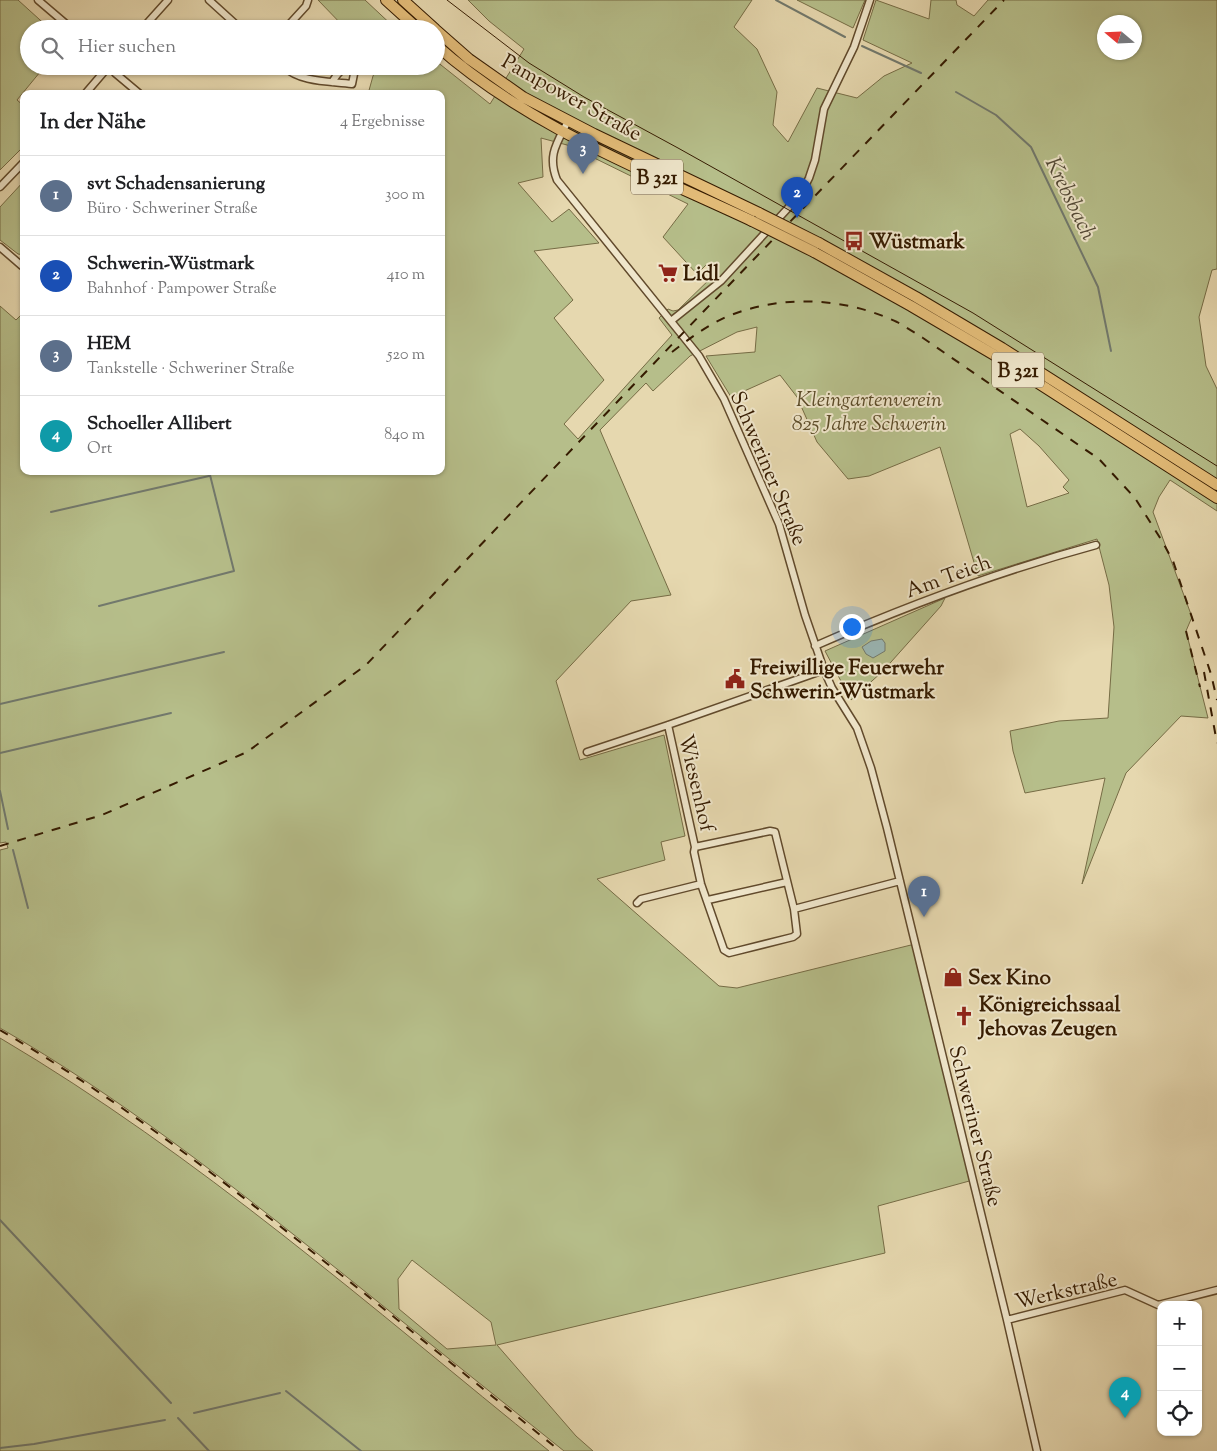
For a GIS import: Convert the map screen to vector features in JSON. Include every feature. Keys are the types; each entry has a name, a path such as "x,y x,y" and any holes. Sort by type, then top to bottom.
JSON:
{"main road":[{"path":"386,0 408,20"},
{"name":"Pampower Straße","path":"403,0 426,20"},
{"name":"Pampower Straße","path":"445,37 469,59 502,83 568,121 916,297 1002,348 1217,485"},
{"name":"Pampower Straße","path":"445,53 462,68 496,92 562,132 756,217"},
{"name":"Pampower Straße","path":"816,247 996,356 1217,498"}],"street":[{"path":"38,0 61,20"},
{"path":"150,20 168,0"},
{"path":"209,0 231,20"},
{"path":"293,20 306,6 308,0"},
{"path":"671,321 721,281 801,194 806,186 815,160 824,109 854,47 870,0"},
{"path":"88,90 101,75"},
{"path":"117,75 135,90"},
{"path":"297,75 332,82"},
{"name":"Schweriner Straße","path":"568,121 552,157 552,168 557,180 699,356 728,407 779,524 815,646 824,670 832,688 857,728 871,768 900,881 1037,1451"},
{"path":"0,187 20,166"},
{"path":"0,247 20,264"},
{"name":"Am Teich","path":"815,646 966,585 1046,558 1096,545"},
{"path":"587,752 824,670"},
{"name":"Wiesenhof","path":"668,725 695,847 770,831 775,832 794,909 797,934 793,937 728,953 721,946 708,900"},
{"path":"695,847 694,852 701,884 708,900 787,882"},
{"path":"794,909 900,881"},
{"path":"637,903 641,899 701,884"},
{"name":"Werkstraße","path":"1007,1320 1126,1290 1158,1305 1217,1290"}],"green space":[{"path":"0,0 18,0 40,20 20,20 20,75 38,75 25,90 20,90 20,96 17,100 20,103 20,150 0,170"},
{"path":"318,0 365,0 386,20 337,20"},
{"name":"Kleingartenverein 825 Jahre Schwerin","path":"468,0 752,0 734,27 757,49 777,92 773,125 788,142 817,88 857,98 884,76 912,63 863,40 876,0 929,19 931,0 956,0 957,5 974,16 988,0 1217,0 1217,269 1212,270 1199,317 1206,366 1217,389 1217,511 1170,480 1159,497 1153,512 1192,617 1186,631 1208,718 1181,716 1126,773 1082,884 1105,778 1025,793 1013,751 1010,731 1059,721 1108,718 1114,627 1109,585 1097,539 978,576 940,447 869,476 848,479 817,442 797,397 780,375 731,397 706,356 755,352 757,327 737,332 690,356 653,391 646,383 600,430 671,595 631,601 556,681 580,760 664,735 685,836 661,842 665,860 597,879 719,986 737,988 915,944 973,1180 878,1206 885,1253 497,1345 576,1436 593,1451 564,1451 215,1173 88,1083 0,1028 0,850 8,848 6,842 0,843 0,306 16,320 20,316 20,475 445,475 445,90 369,90 374,75 445,75 445,68 490,104 524,49 489,21","holes":["541,138 567,145 688,204 663,237 697,274 707,264 716,273 678,310 668,309 659,318 672,335 578,439 564,424 604,380 554,318 573,300 534,251 599,243 569,209 552,222 518,183 543,177","1020,429 1039,446 1069,480 1063,487 1069,493 1027,507 1010,434","412,1260 491,1322 496,1345 447,1349 399,1309 398,1279"]},
{"path":"797,0 865,0 853,28"},
{"path":"20,185 20,254 0,240 0,207"},
{"path":"945,598 941,606 883,671 851,700 825,651"},
{"path":"0,1038 73,1083 214,1182 282,1234 549,1451 0,1451"}],"water":[{"path":"882,639 885,643 885,651 873,658 866,654 862,647 871,641"}],"waterway":[{"name":"Krebsbach","path":"776,0 845,37"},
{"name":"Krebsbach","path":"862,46 921,73"},
{"name":"Krebsbach","path":"956,92 996,115 1031,147 1098,287 1111,351"},
{"path":"99,606 234,571 210,475"},
{"path":"51,512 209,476"},
{"path":"0,704 224,652"},
{"path":"0,753 171,713"},
{"path":"0,791 8,829"},
{"path":"13,850 28,908"},
{"path":"0,1220 171,1403"},
{"path":"286,1391 361,1451"},
{"path":"194,1413 280,1393"},
{"path":"178,1418 209,1451"},
{"path":"0,1448 34,1444 165,1420"}],"tram line":[{"path":"447,0 529,63 584,97 973,313 1217,466"}],"railway":[{"path":"0,846 102,815 247,752 366,665 1004,0"},
{"path":"672,352 726,317 768,305 790,302 834,303 856,307 897,322 923,338 1099,459 1135,498 1173,561 1211,674 1217,700"},
{"path":"1186,631 1200,687"},
{"path":"1204,672 1217,743"},
{"path":"0,1030 128,1112 210,1172 560,1451"}],"place":[{"name":"HEM","path":"583,174"},
{"name":"Schwerin-Wüstmark","path":"797,218"},
{"name":"Wüstmark","path":"854,241"},
{"name":"Lidl","path":"668,273"},
{"name":"Freiwillige Feuerwehr Schwerin-Wüstmark","path":"735,679"},
{"name":"svt Schadensanierung","path":"924,917"},
{"name":"Sex Kino","path":"953,977"},
{"name":"Königreichssaal Jehovas Zeugen","path":"964,1016"},
{"name":"Schoeller Allibert","path":"1125,1418"}]}
